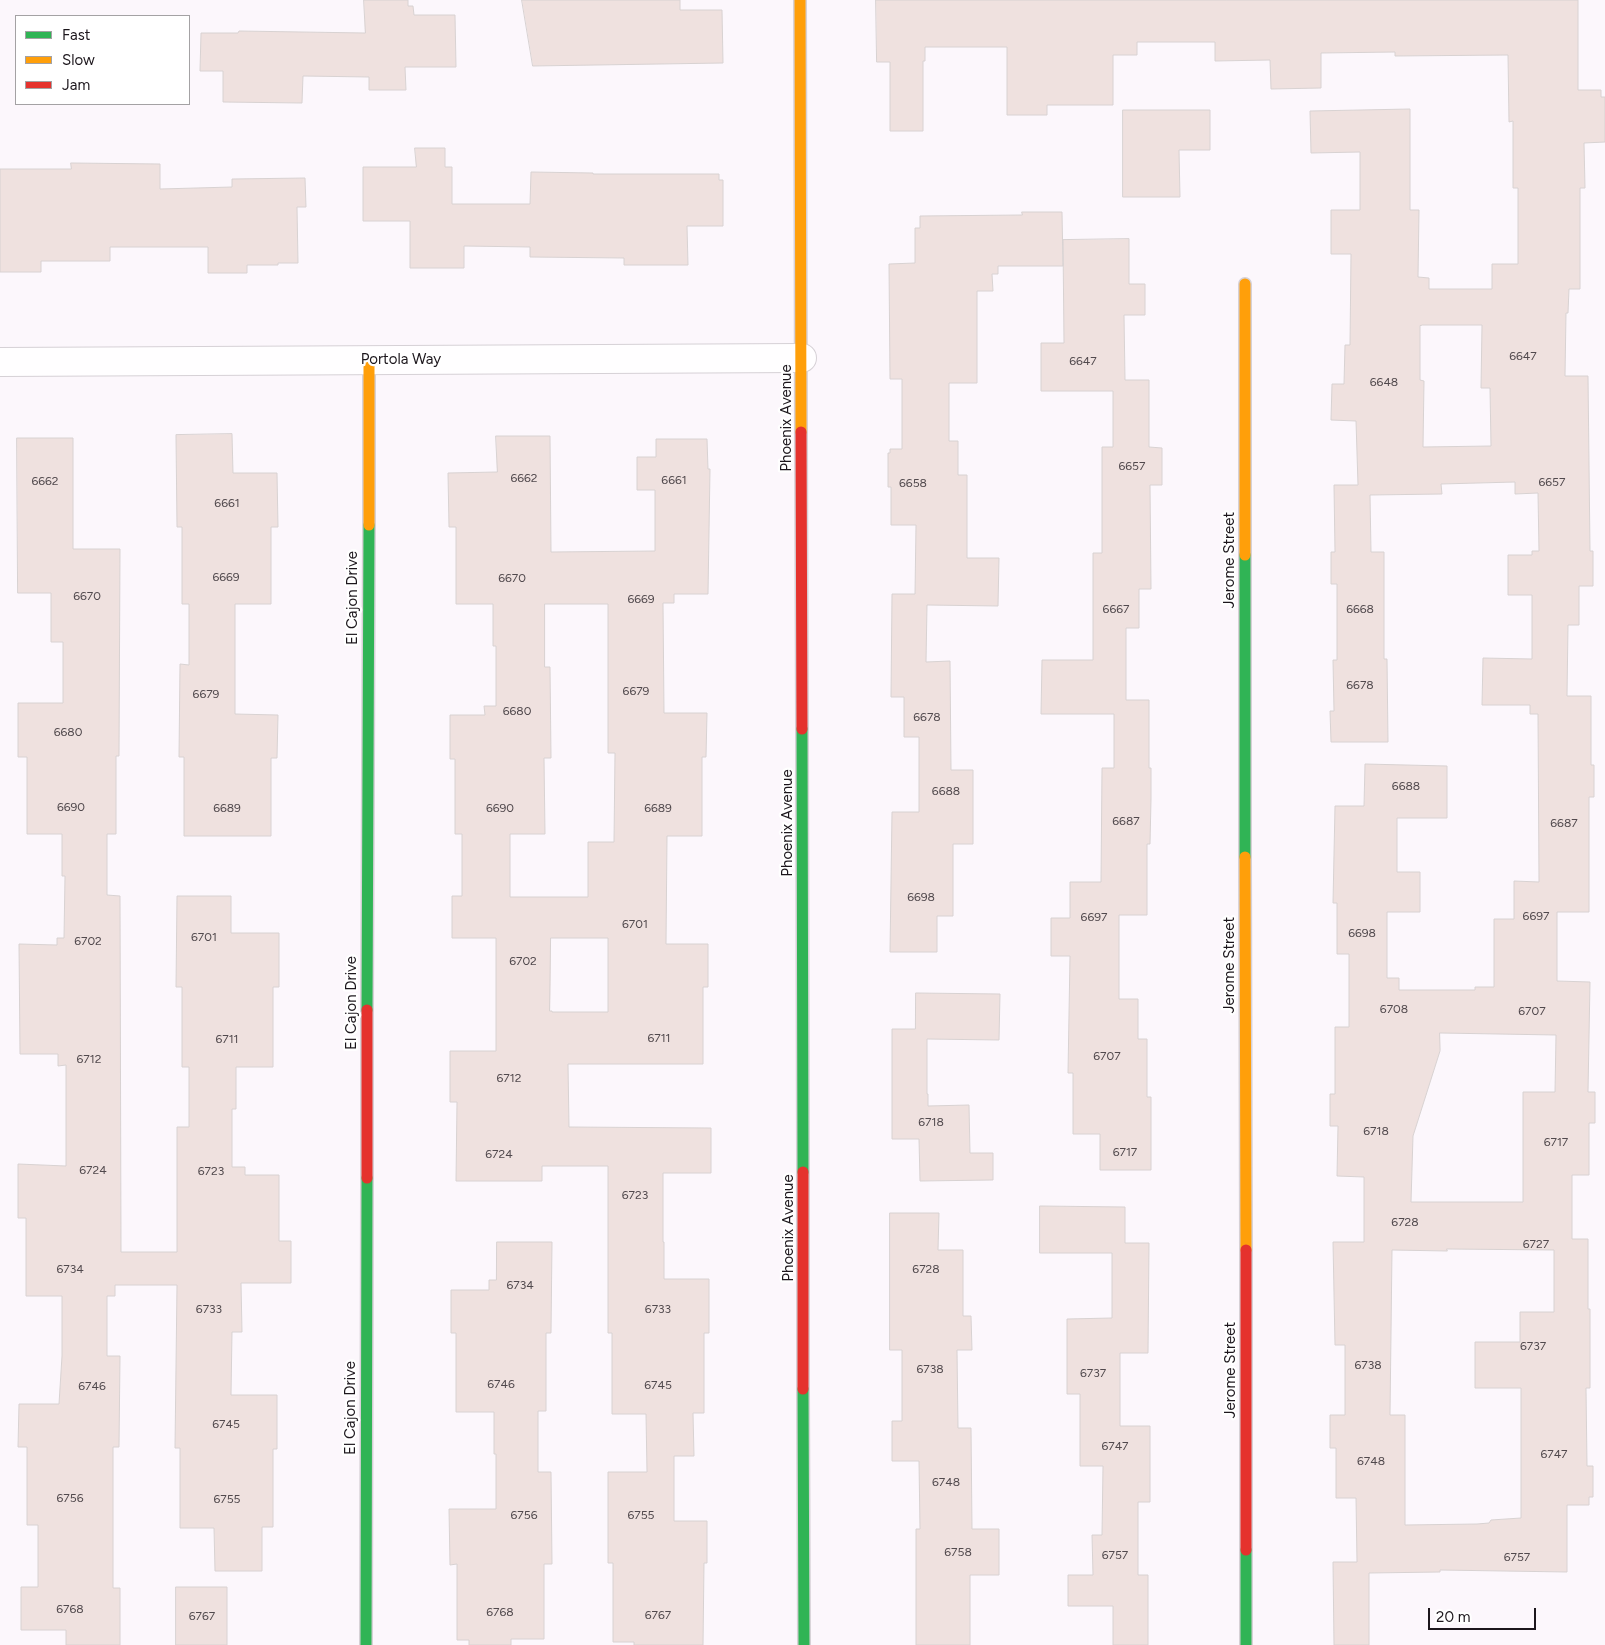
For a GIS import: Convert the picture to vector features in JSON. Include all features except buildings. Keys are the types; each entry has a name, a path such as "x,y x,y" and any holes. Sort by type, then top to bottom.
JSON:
{"street":[{"name":"Phoenix Avenue","path":"800,0 804,1645"},
{"name":"Jerome Street","path":"1245,284 1246,1645"},
{"name":"Portola Way","path":"0,362 802,358"},
{"name":"El Cajon Drive","path":"366,1645 369,360"}],"traffic: fast":[{"path":"367,1010 369,525"},
{"path":"1245,555 1245,857"},
{"path":"802,729 803,1172"},
{"path":"366,1645 367,1178"},
{"path":"803,1389 804,1645"},
{"path":"1246,1550 1246,1645"}],"traffic: slow":[{"path":"800,0 801,432"},
{"path":"1245,284 1245,555"},
{"path":"369,360 369,525"},
{"path":"1245,857 1246,1250"}],"traffic: jam":[{"path":"801,432 802,729"},
{"path":"367,1010 367,1178"},
{"path":"803,1172 803,1389"},
{"path":"1246,1250 1246,1550"}]}
